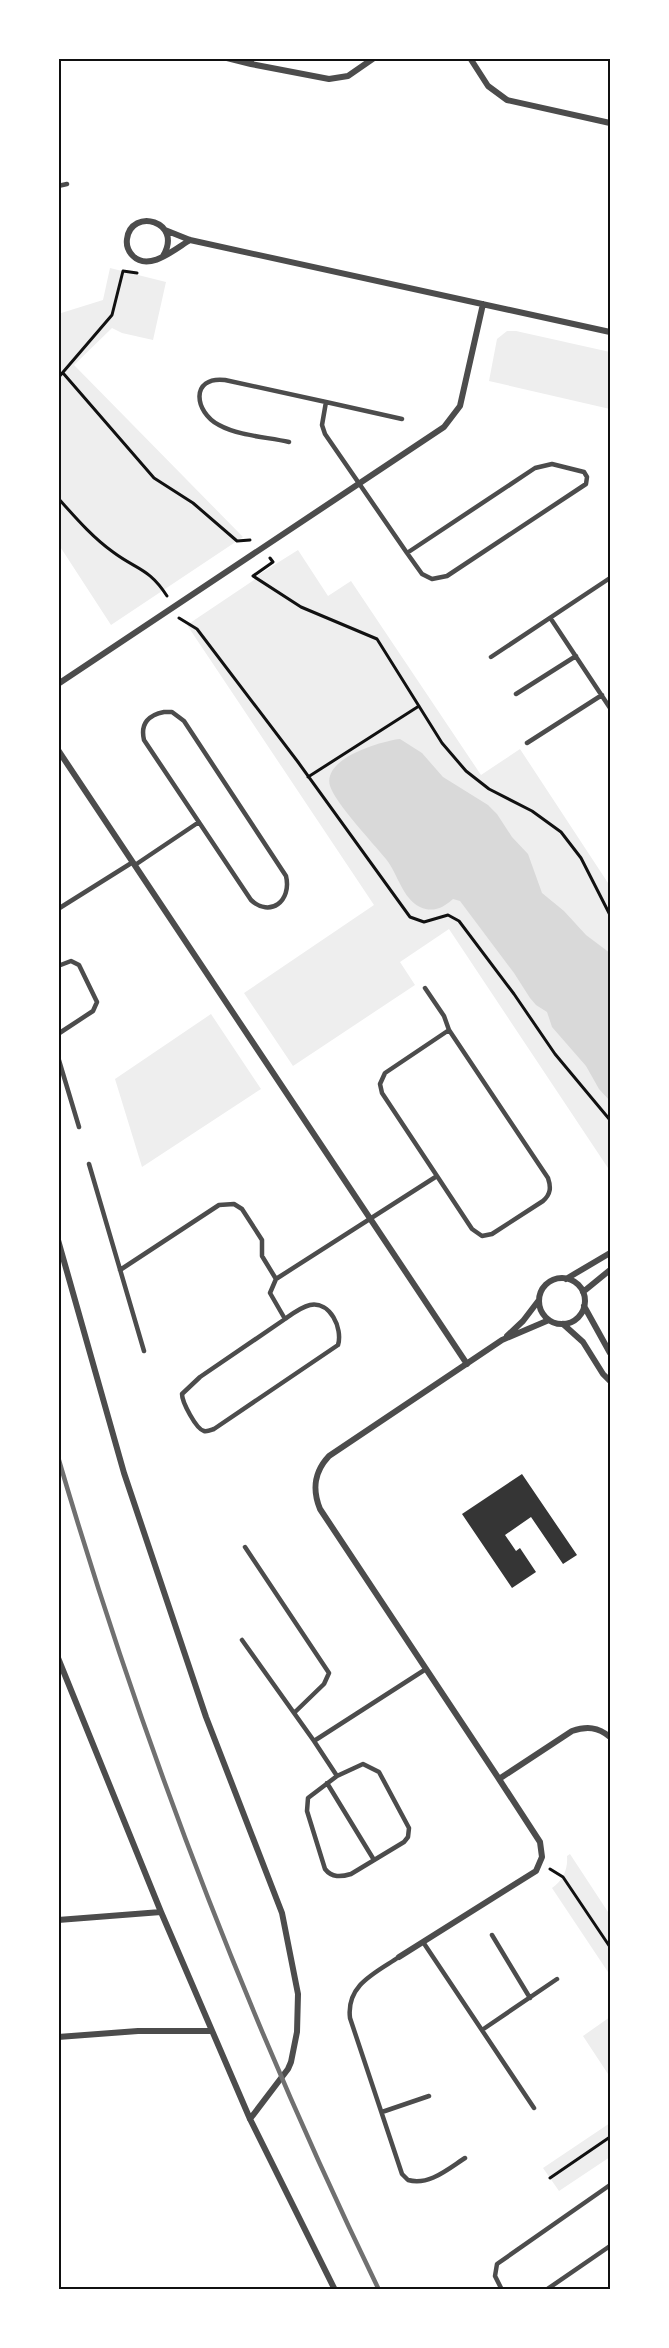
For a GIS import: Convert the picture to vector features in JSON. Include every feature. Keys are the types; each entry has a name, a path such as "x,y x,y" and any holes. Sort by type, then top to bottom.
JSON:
{"street":[{"path":"227,58 251,61 329,79 348,76 374,58"},
{"path":"470,58 488,86 507,100 610,123"},
{"path":"190,240 155,261 146,262 136,259 126,244 132,227 150,220 158,223 165,230 190,240 610,332"},
{"path":"163,256 168,239 165,230"},
{"path":"58,684 444,427 456,414 463,397 483,304"},
{"path":"58,750 467,1364"},
{"path":"58,1240 124,1473 206,1717 282,1913 298,1994 297,2032 288,2069 250,2119"},
{"path":"399,1957 530,1876 542,1857 540,1842 320,1509 315,1482 322,1463 329,1456 502,1340 523,1321 551,1281 566,1279 610,1254"},
{"path":"583,1292 610,1270"},
{"path":"566,1279 579,1286 583,1292 584,1306 610,1353"},
{"path":"539,1300 543,1315 549,1320 563,1324 583,1342 610,1381"},
{"path":"563,1324 577,1319 584,1306"},
{"path":"502,1340 549,1320"},
{"path":"58,1658 161,1912 250,2119 334,2289"},
{"path":"499,1779 572,1731 580,1728 597,1728 610,1737"},
{"path":"58,1920 161,1912"},
{"path":"58,2037 138,2031 212,2031"}],"lane":[{"path":"58,186 67,184"},
{"path":"289,442 227,429 216,423 201,408 199,398 203,387 213,380 219,380 402,419"},
{"path":"326,402 322,425 325,434 407,553 426,577 442,579 583,486 587,477 581,471 552,464 540,465 407,553"},
{"path":"491,657 610,578"},
{"path":"551,619 610,708"},
{"path":"516,694 576,656"},
{"path":"527,743 602,695"},
{"path":"172,712 184,721 286,876 288,884 286,897 281,902 268,907 255,904 199,822 144,740 143,727 155,714 172,712"},
{"path":"58,909 199,822"},
{"path":"58,966 71,961 79,965 97,1002 93,1011 58,1034"},
{"path":"425,988 444,1016 449,1030 548,1178 550,1190 543,1201 492,1234 482,1236 472,1229 382,1094 380,1084 385,1073 449,1030"},
{"path":"58,1057 79,1127"},
{"path":"89,1164 144,1351"},
{"path":"285,1319 270,1293 276,1280 437,1176"},
{"path":"120,1270 219,1205 229,1203 242,1209 260,1236 262,1256 276,1280"},
{"path":"322,1306 333,1316 339,1327 338,1345 214,1429 207,1431 200,1429 183,1404 182,1394 185,1389 285,1319 303,1307 322,1306"},
{"path":"245,1547 328,1673 324,1684 294,1713"},
{"path":"242,1640 337,1776"},
{"path":"314,1741 426,1669"},
{"path":"363,1764 375,1768 408,1824 409,1833 404,1842 343,1877 329,1874 325,1869 309,1819 307,1803 312,1793 337,1776 363,1764"},
{"path":"327,1783 374,1860"},
{"path":"492,1935 530,1998"},
{"path":"423,1942 534,2108"},
{"path":"399,1957 363,1981 354,1990 350,2000 350,2018 402,2174 408,2180 417,2182 431,2179 465,2158"},
{"path":"482,2030 557,1979"},
{"path":"382,2112 429,2096"},
{"path":"502,2289 495,2276 497,2264 610,2185"},
{"path":"546,2289 610,2246"}],"path":[{"path":"58,378 112,315 123,271 144,275"},
{"path":"63,373 154,478 193,503 237,541 260,540 273,562 253,576 302,607 377,639 442,743 466,771 489,789 532,812 561,832 581,858 610,915"},
{"path":"58,498 87,530 113,552 149,573 160,585 178,617 197,629 410,917 424,922 448,915 459,921 514,994 555,1054 610,1120"},
{"path":"308,777 419,706"},
{"path":"539,1864 563,1876 610,1947"},
{"path":"550,2178 610,2137"}],"shaded area":[{"path":"110,268 166,282 153,340 122,333 112,328 74,365 243,537 111,625 59,545 58,314 103,300"},
{"path":"507,331 610,352 610,409 489,381 497,339"},
{"path":"298,550 328,596 351,581 481,775 520,749 610,886 610,1171 449,929 400,962 415,985 293,1066 244,993 374,905 187,625"},
{"path":"400,739 422,753 443,777 488,805 497,814 512,837 528,854 542,893 564,911 586,935 610,953 610,1101 599,1089 586,1066 552,1027 547,1012 530,998 460,901 453,899 442,907 434,909 425,909 414,903 404,892 386,859 334,794 330,786 330,776 335,767 344,759 368,747"},
{"path":"211,1014 261,1089 142,1167 115,1079"},
{"path":"570,1854 610,1915 610,1975 552,1888 564,1874 567,1856"},
{"path":"610,2017 610,2077 583,2036"},
{"path":"610,2123 610,2157 559,2191 543,2168"}],"building":[{"path":"522,1474 577,1555 563,1564 531,1517 505,1535 516,1551 520,1548 536,1572 512,1588 462,1514"}],"railway":[{"path":"58,1457 125,1670 201,1880 286,2087 379,2290"}]}
